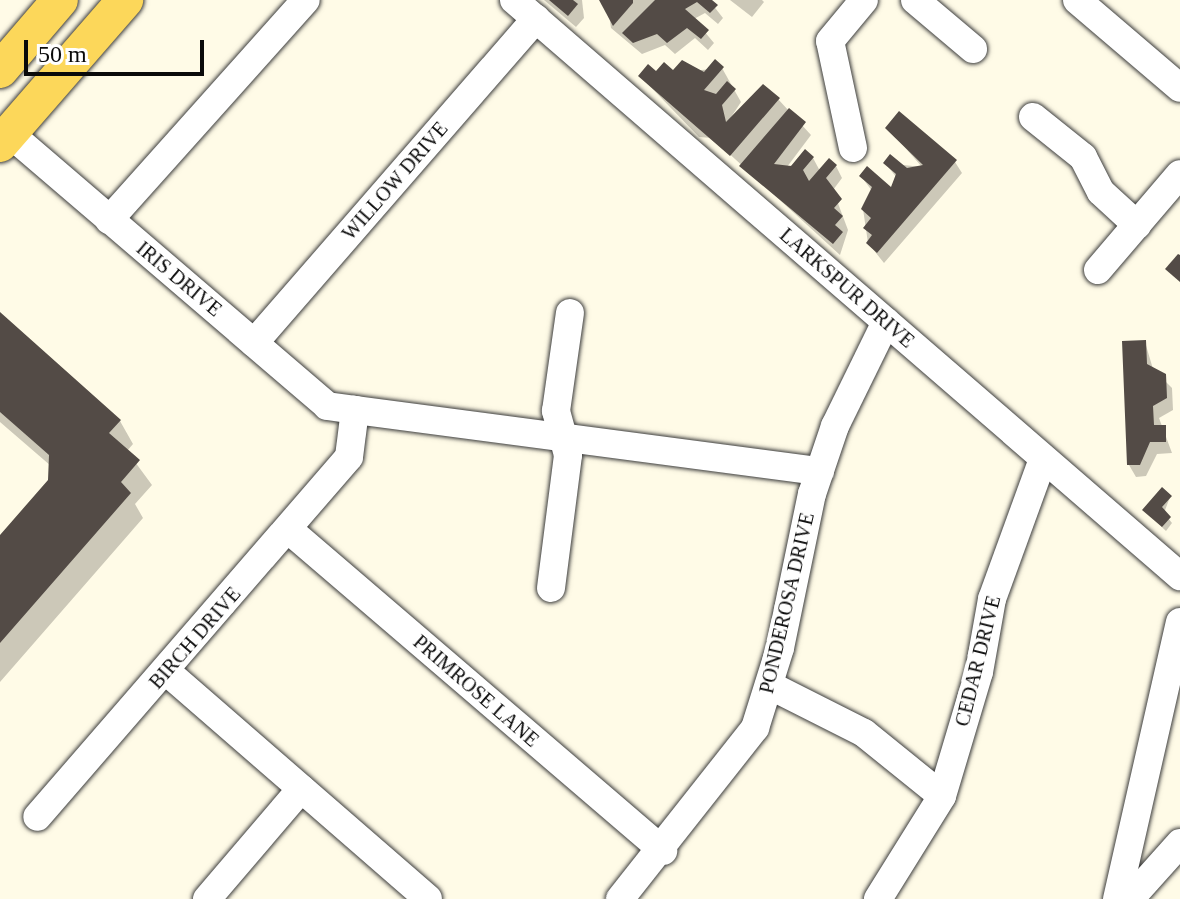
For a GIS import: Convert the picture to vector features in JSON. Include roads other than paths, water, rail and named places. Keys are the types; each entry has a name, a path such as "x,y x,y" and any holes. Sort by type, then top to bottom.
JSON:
{"main road":[{"path":"0,70 60,0"},
{"path":"5,139 101,0"},
{"path":"5,139 125,0"},
{"path":"0,86 27,39"}],"street":[{"path":"109,220 306,0"},
{"name":"LARKSPUR DRIVE","path":"514,0 1180,576"},
{"path":"853,148 830,41 864,0"},
{"path":"915,0 973,49"},
{"path":"1077,0 1180,88"},
{"name":"WILLOW DRIVE","path":"254,343 536,19"},
{"path":"1033,117 1083,157 1101,192 1137,225"},
{"name":"IRIS DRIVE","path":"5,139 109,220 327,406 560,432 820,471"},
{"path":"1098,270 1180,174"},
{"path":"551,588 568,455 556,411 570,313"},
{"name":"PONDEROSA DRIVE","path":"620,899 663,851 755,728 769,685 820,471 886,322"},
{"name":"BIRCH DRIVE","path":"37,817 289,530 349,457 355,410"},
{"name":"CEDAR DRIVE","path":"878,899 942,796 979,672 992,599 1043,459"},
{"name":"PRIMROSE LANE","path":"289,530 663,851"},
{"path":"1117,899 1180,622"},
{"path":"166,671 428,899"},
{"path":"769,685 864,733 942,796"},
{"path":"207,899 301,789"},
{"path":"1130,899 1180,843"}]}
